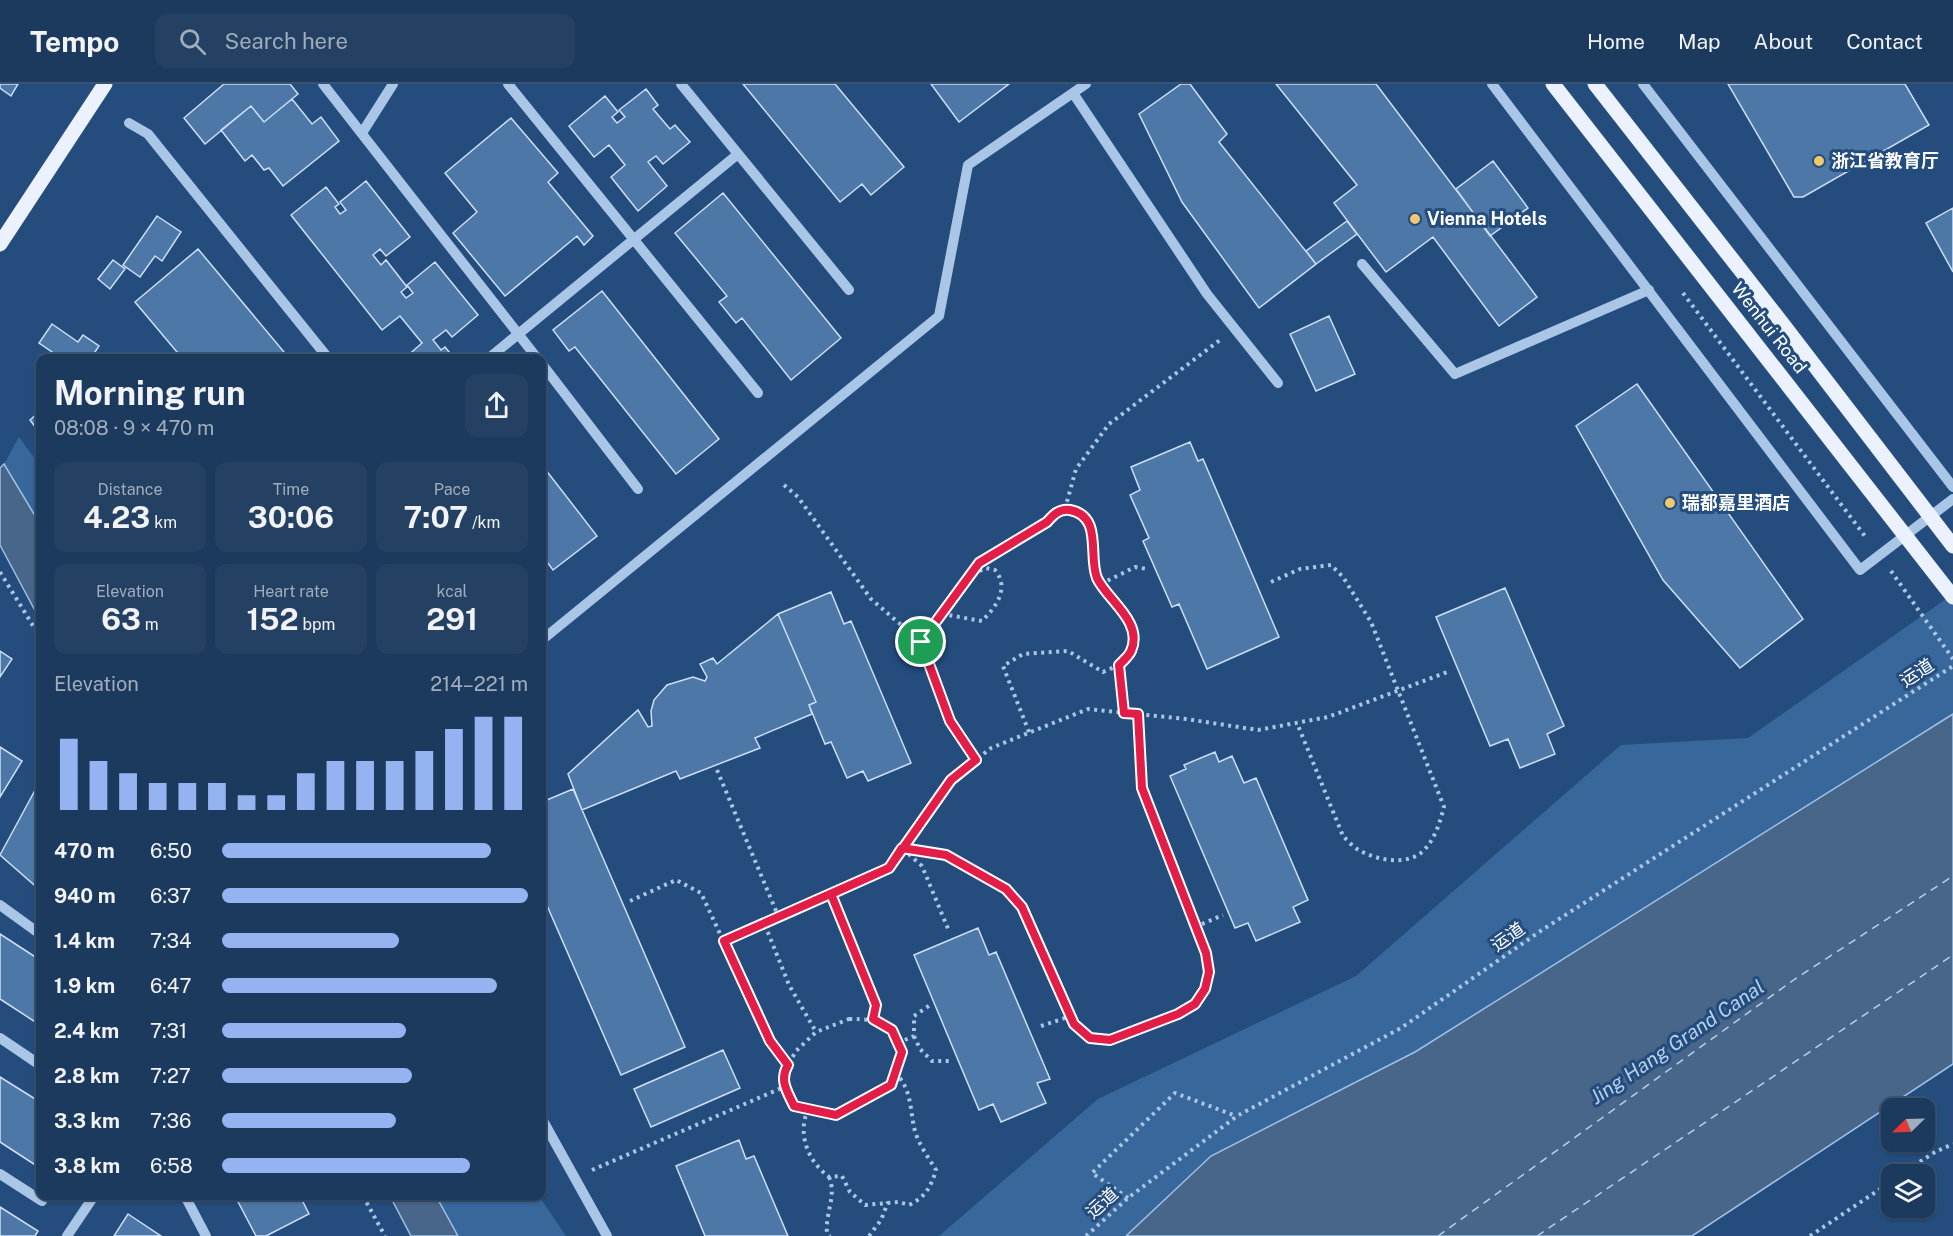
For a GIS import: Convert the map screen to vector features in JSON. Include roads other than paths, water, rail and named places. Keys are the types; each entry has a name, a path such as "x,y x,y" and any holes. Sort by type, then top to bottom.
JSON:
{"main road":[{"path":"0,244 105,84"},
{"name":"Wenhui Road","path":"1553,84 1953,597"},
{"name":"Wenhui Road","path":"1595,84 1953,546"}],"street":[{"path":"323,84 534,354"},
{"path":"362,133 393,84"},
{"path":"508,84 758,393"},
{"path":"681,84 849,290"},
{"path":"546,637 939,316 968,165 1086,84"},
{"path":"1492,84 1860,570 1953,499"},
{"path":"1643,84 1953,487"},
{"path":"1073,93 1207,294 1278,383"},
{"path":"129,123 148,134 325,354"},
{"path":"494,354 738,154"},
{"path":"1362,264 1455,374 1648,290"},
{"path":"546,369 638,489"},
{"path":"0,905 36,931"},
{"path":"0,1038 36,1062"},
{"path":"546,1126 607,1236"},
{"path":"0,1174 36,1197"},
{"path":"67,1236 91,1200"},
{"path":"187,1200 206,1236"}],"water":[{"path":"4,464 36,517 36,612 0,545 0,468"},
{"name":"Jing Hang Grand Canal","path":"1953,714 1953,1064 1901,1098 1881,1098 1881,1111 1692,1236 1126,1236 1211,1156 1415,1052"},
{"path":"392,1200 438,1200 458,1236 411,1236"}],"place":[{"name":"浙江省教育厅","path":"1819,161"},
{"name":"Vienna Hotels","path":"1415,219"},
{"name":"瑞都嘉里酒店","path":"1670,503"}]}
